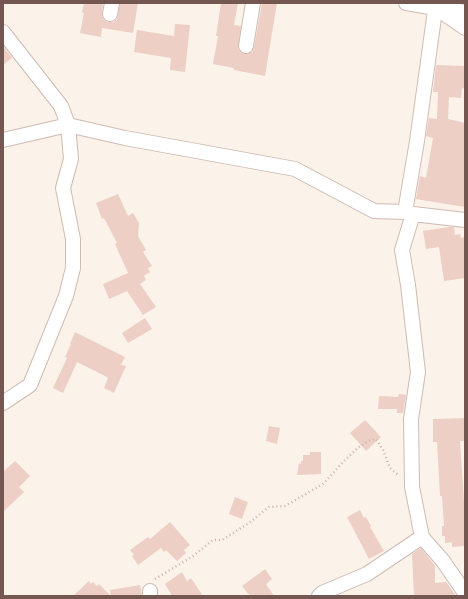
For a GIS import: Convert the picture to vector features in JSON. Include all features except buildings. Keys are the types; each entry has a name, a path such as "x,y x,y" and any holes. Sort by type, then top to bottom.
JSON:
{"street":[{"path":"246,46 253,3"},
{"path":"406,3 436,6 465,12"},
{"path":"436,6 465,28"},
{"path":"436,6 417,140 409,213 402,250 408,285 418,372 411,419 412,487 422,536 443,561 465,594"},
{"path":"3,32 60,106 68,125 71,159 63,188 73,239 73,268 66,296 30,385 3,403"},
{"path":"3,140 68,125 124,138 295,169 374,211 409,213 465,220"},
{"path":"318,596 367,574 422,536"}],"path":[{"path":"150,593 156,578 193,556 214,540 222,540 249,523 269,507 286,506 324,484 345,460 358,448 370,440 376,439 383,450 390,468 412,487"}]}
